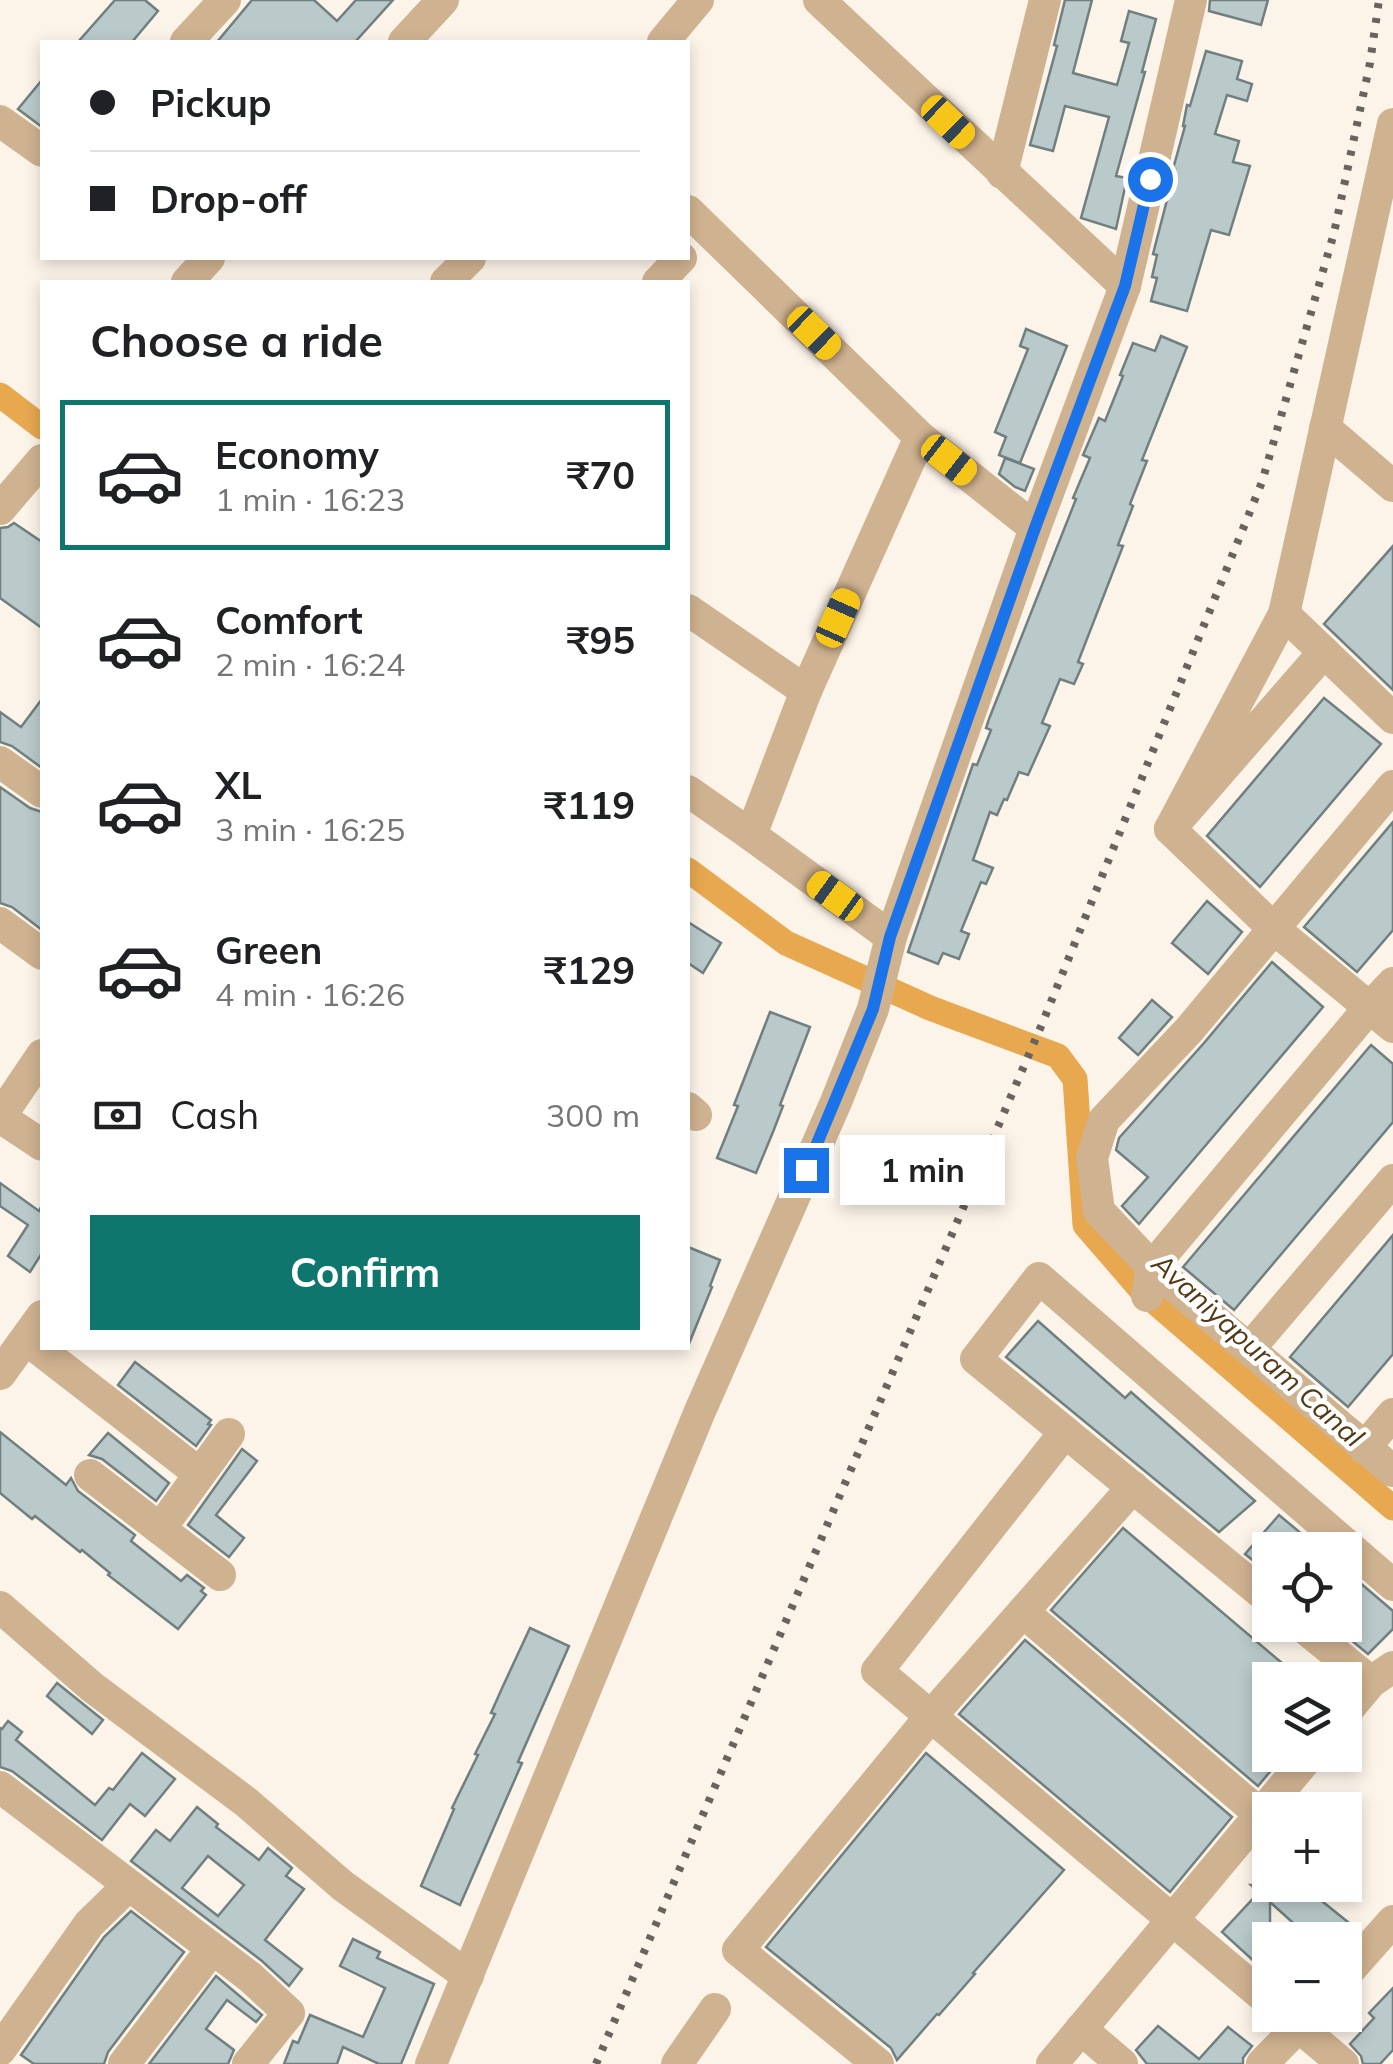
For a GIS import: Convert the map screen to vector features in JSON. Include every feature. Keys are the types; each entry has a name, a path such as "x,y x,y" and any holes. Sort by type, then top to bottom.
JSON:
{"street":[{"path":"188,40 225,0"},
{"path":"406,40 442,0"},
{"path":"665,40 698,0"},
{"path":"1002,173 1045,0"},
{"path":"432,2064 700,1411 873,1009 887,952 1035,528 1125,286 1191,0"},
{"path":"838,6 1002,173 1125,286"},
{"path":"0,122 40,149"},
{"path":"1170,829 1284,614 1393,124"},
{"path":"694,230 920,437 1035,528"},
{"path":"448,280 468,260"},
{"path":"660,280 679,260"},
{"path":"1325,428 1393,486"},
{"path":"751,835 806,691 920,437"},
{"path":"0,509 37,479"},
{"path":"690,611 806,691"},
{"path":"1284,614 1393,718"},
{"path":"1170,829 1324,652"},
{"path":"0,762 40,791"},
{"path":"1393,786 1188,1030 1104,1120 1092,1158 1099,1211 1149,1282 1250,1348 1393,1471"},
{"path":"690,793 751,835 887,952"},
{"path":"1170,829 1273,928 1381,1018"},
{"path":"0,923 40,953"},
{"path":"1149,1282 1381,1018 1393,983"},
{"path":"40,1059 3,1124 40,1145"},
{"path":"1250,1348 1393,1180"},
{"path":"1252,1585 976,1359 1038,1278 1393,1585"},
{"path":"0,1374 34,1327"},
{"path":"60,1350 200,1474"},
{"path":"1364,1448 1393,1414"},
{"path":"1065,1432 877,1671 1252,1987"},
{"path":"160,1530 229,1434"},
{"path":"90,1475 220,1575"},
{"path":"878,2064 738,1950 931,1716 1133,1488"},
{"path":"0,1607 92,1687 246,1802 343,1886 468,1976"},
{"path":"1023,1612 1252,1807"},
{"path":"1329,1642 1382,1675 1362,1696"},
{"path":"1279,1792 1296,1772"},
{"path":"0,1787 250,1977 289,2013 248,2064"},
{"path":"1052,2064 1252,1824"},
{"path":"0,2050 89,1924 128,1886"},
{"path":"1362,1957 1393,1921"},
{"path":"124,2064 212,1949"},
{"path":"677,2064 715,2009"},
{"path":"1082,2028 1122,2064"},
{"path":"1262,2064 1288,2032"},
{"path":"1311,2032 1343,2064"}],"building":[{"path":"115,0 145,0 158,11 134,40 80,40"},
{"path":"252,0 314,0 337,21 356,0 393,0 357,40 219,40"},
{"path":"1065,0 1092,0 1073,73 1117,85 1129,43 1121,41 1129,11 1156,19 1116,176 1127,178 1116,229 1081,218 1109,117 1065,106 1053,151 1030,145 1057,46 1054,45"},
{"path":"1210,0 1268,0 1261,25 1209,11"},
{"path":"1206,51 1242,61 1237,79 1252,84 1247,101 1227,95 1215,134 1239,141 1233,162 1250,166 1229,235 1211,230 1187,311 1151,301 1157,278 1152,277 1157,255 1153,254 1187,105 1190,106"},
{"path":"40,82 40,126 18,109"},
{"path":"1026,329 1067,346 1020,463 999,455 1006,437 995,432 1028,349 1020,346"},
{"path":"1161,336 1187,347 1142,460 1147,461 1118,545 1123,546 1078,662 1083,664 1074,684 1060,679 1042,723 1050,726 1028,775 1019,772 997,815 990,812 973,860 993,868 986,884 981,882 961,931 969,934 959,959 943,953 938,964 908,952 973,764 977,765 991,730 986,728 989,719 1076,499 1073,498 1090,458 1083,455 1099,418 1105,421 1133,343 1155,351"},
{"path":"1005,458 1034,469 1025,491 999,474"},
{"path":"14,523 40,541 40,627 0,598 0,528"},
{"path":"1393,546 1393,690 1324,624"},
{"path":"1324,698 1381,744 1260,887 1207,836"},
{"path":"40,702 40,767 0,742 0,712 21,727"},
{"path":"0,787 40,811 40,928 12,907 0,903"},
{"path":"1393,822 1393,930 1357,972 1304,927"},
{"path":"1207,901 1242,932 1208,974 1172,943"},
{"path":"690,923 721,943 703,973 690,964"},
{"path":"1272,962 1323,1007 1139,1224 1122,1206 1148,1177 1116,1150 1119,1138"},
{"path":"1152,1000 1172,1017 1138,1055 1119,1038"},
{"path":"770,1012 810,1027 756,1173 717,1158"},
{"path":"1371,1045 1393,1064 1393,1122 1234,1310 1183,1267"},
{"path":"0,1183 40,1209 40,1256 30,1272 8,1256 28,1225 0,1206"},
{"path":"1393,1235 1393,1354 1348,1407 1290,1357"},
{"path":"690,1248 720,1260 690,1341"},
{"path":"1038,1321 1125,1398 1131,1392 1255,1501 1219,1532 1006,1357"},
{"path":"135,1362 211,1420 196,1446 118,1385"},
{"path":"0,1432 66,1485 71,1478 78,1491 135,1535 131,1541 181,1581 187,1575 204,1588 201,1591 206,1595 178,1629 82,1550 35,1516 32,1519 0,1493"},
{"path":"108,1433 169,1483 156,1501 102,1459 89,1455"},
{"path":"242,1449 257,1461 216,1515 244,1538 229,1557 188,1525"},
{"path":"1279,1515 1299,1532 1264,1532"},
{"path":"1123,1528 1252,1638 1252,1642 1281,1662 1252,1662 1252,1772 1270,1772 1258,1786 1051,1610"},
{"path":"1362,1585 1393,1611 1393,1629 1368,1654 1354,1642 1362,1642"},
{"path":"530,1628 569,1646 460,1905 421,1886"},
{"path":"1025,1640 1232,1817 1170,1892 959,1714"},
{"path":"57,1683 103,1720 92,1734 47,1696"},
{"path":"8,1721 22,1732 16,1740 95,1805 109,1788 113,1790 142,1753 175,1779 145,1816 130,1804 102,1840 12,1771 0,1767 0,1728"},
{"path":"926,1753 1064,1870 897,2060 891,2048 766,1947"},
{"path":"197,1807 259,1860 268,1848 292,1868 286,1876 304,1889 265,1940 302,1969 289,1986 131,1861 156,1830 170,1841","holes":["208,1856 244,1885 218,1916 182,1888"]},
{"path":"1252,1900 1270,1902 1270,1922 1252,1922 1252,1960 1222,1932"},
{"path":"1270,1902 1323,1902 1348,1922 1292,1922"},
{"path":"131,1911 184,1952 108,2052 104,2064 34,2064 21,2055 104,1937"},
{"path":"353,1939 380,1952 377,1958 434,1984 401,2064 379,2064 343,2047 337,2064 284,2064 310,2015 363,2037 385,1988 340,1966"},
{"path":"216,1976 262,2015 256,2022 227,2000 206,2029 234,2050 228,2064 149,2064"},
{"path":"1393,1988 1393,2050 1380,2064 1363,2064 1350,2044 1374,2018 1369,2013"},
{"path":"1158,2026 1199,2059 1228,2027 1252,2046 1243,2064 1147,2064 1136,2050"}],"waterway":[{"name":"Avaniyapuram Canal","path":"0,395 40,425"},
{"name":"Avaniyapuram Canal","path":"690,871 786,943 930,1008 1058,1056 1075,1079 1085,1225 1142,1291 1393,1508"}],"railway":[{"path":"596,2064 1042,1024 1262,482 1334,233 1370,63 1379,0"}],"route":[{"path":"806,1170 873,1009 890,937 1125,286 1150,179"}]}
